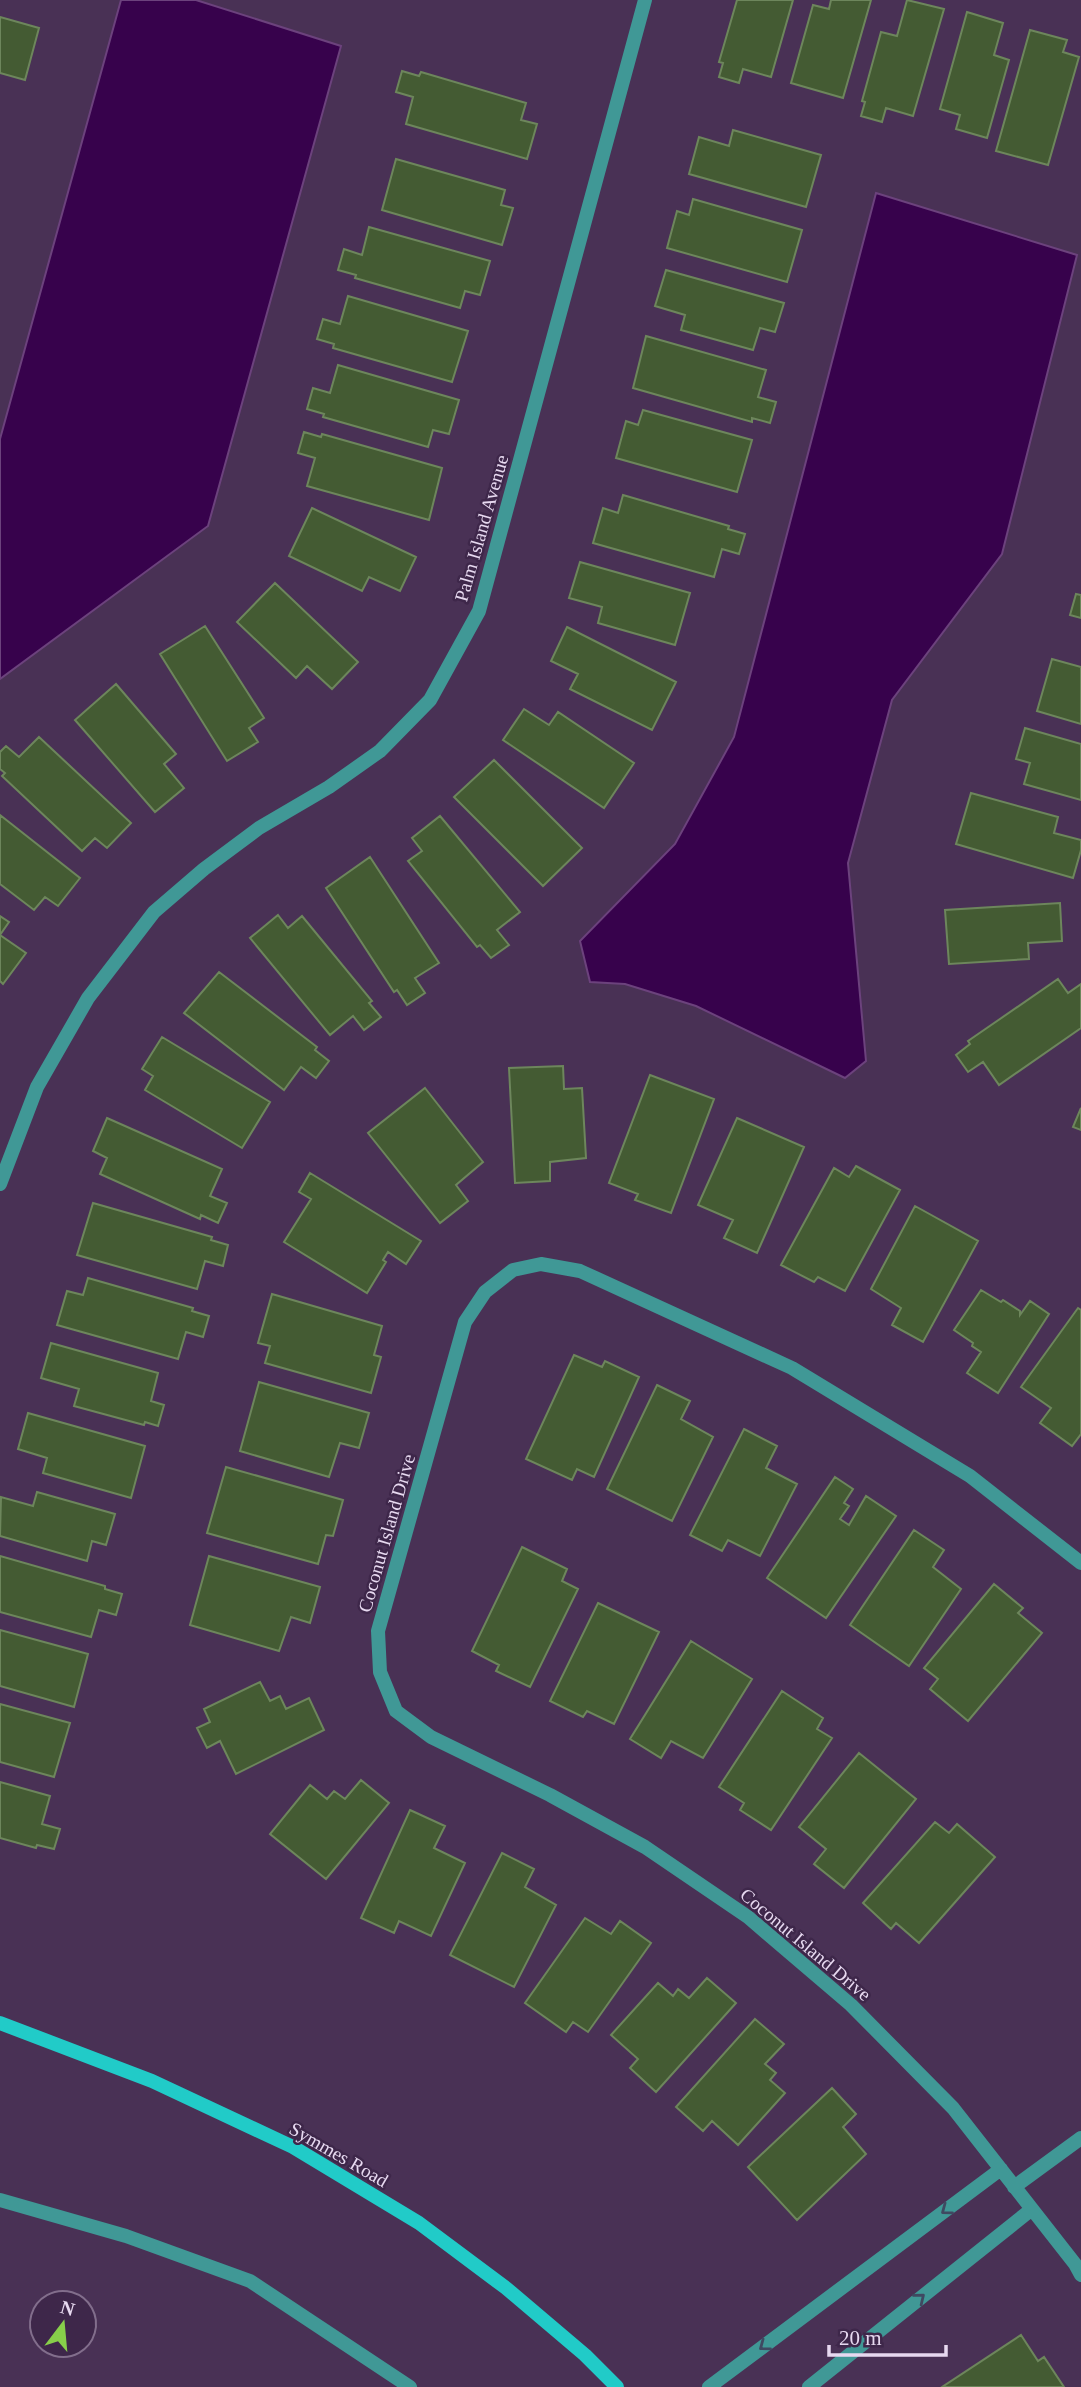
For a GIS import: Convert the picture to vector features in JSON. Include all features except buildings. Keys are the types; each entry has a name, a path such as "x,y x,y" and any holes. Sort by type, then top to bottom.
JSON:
{"street":[{"name":"Palm Island Avenue","path":"0,1184 37,1087 88,998 154,912 204,869 259,828 329,787 380,751 430,700 479,611 645,0"},
{"name":"Coconut Island Drive","path":"1081,1563 970,1476 792,1368 580,1271 541,1264 513,1270 485,1292 466,1322 378,1631 380,1672 396,1711 431,1737 550,1795 645,1847 748,1917 851,2005 953,2108 1081,2275"},
{"name":"Symmes Road","path":"0,2024 152,2081 293,2147 429,2231 506,2288 585,2355 617,2387"},
{"path":"1014,2187 1081,2138"},
{"path":"709,2387 1001,2169"},
{"path":"0,2200 126,2236 250,2281 410,2387"},
{"path":"809,2387 1032,2209"}],"shaded area":[{"path":"121,0 196,0 341,46 208,526 0,679 0,439"},
{"path":"876,193 1077,255 1002,554 892,700 848,863 866,1061 845,1078 696,1006 625,984 590,982 580,941 675,844 734,737"}]}
